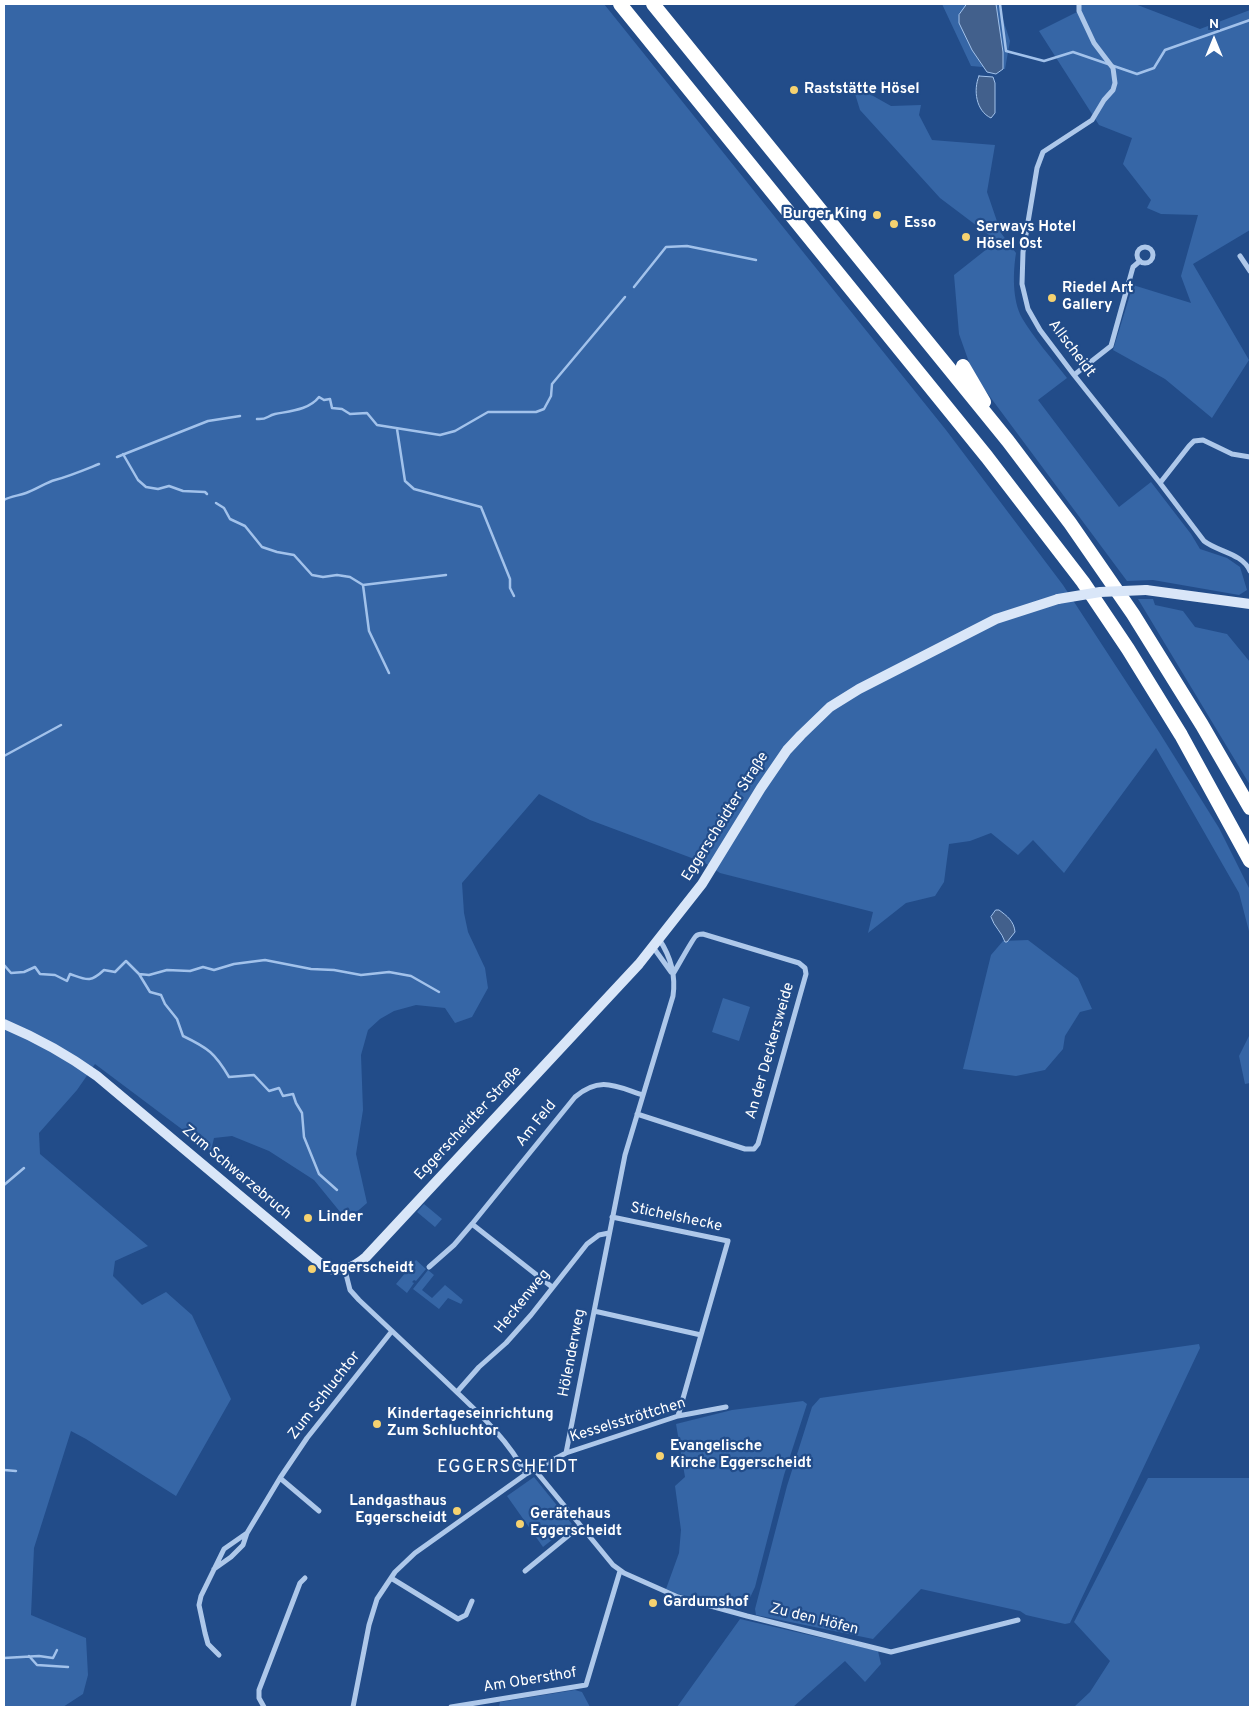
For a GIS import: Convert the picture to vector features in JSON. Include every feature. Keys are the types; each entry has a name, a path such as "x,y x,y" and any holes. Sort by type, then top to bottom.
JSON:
{"highway":[{"path":"620,4 987,456 1084,582 1182,736 1250,861"},
{"path":"653,4 1008,442 1070,524 1134,614 1202,724 1250,808"},
{"path":"964,366 1008,442"}],"street":[{"name":"Allscheidt","path":"1079,4 1079,10 1094,43 1114,68 1115,83 1113,90 1104,100 1092,120 1042,152 1037,168 1023,252 1022,284 1028,309 1040,330 1074,376 1204,541 1212,547 1235,555 1250,570"},
{"path":"1240,256 1250,271"},
{"path":"1074,376 1111,346 1134,267 1140,261"},
{"path":"1160,483 1188,446 1194,441 1203,440 1232,454 1250,457"},
{"name":"Eggerscheidter Straße","path":"345,1270 357,1265 366,1257 578,1030 656,943 702,884 761,788 787,750 830,707 859,689 976,628 1018,611 1058,599 1100,592 1146,590 1250,604"},
{"name":"An der Deckersweide","path":"637,1114 745,1149 754,1149 758,1144 806,974 805,968 799,963 704,934 694,938 684,958 672,975"},
{"path":"656,943 672,975"},
{"name":"Hölenderweg","path":"566,1453 625,1155 674,990 670,957 656,943"},
{"name":"Zum Schwarzebruch","path":"4,1024 24,1032 59,1051 97,1076 326,1268 334,1271 345,1270"},
{"name":"Am Feld","path":"430,1267 454,1245 575,1097 584,1089 605,1083 643,1095"},
{"name":"Stichelshecke","path":"612,1217 728,1241 678,1416"},
{"path":"472,1224 552,1287"},
{"name":"Heckenweg","path":"457,1392 531,1315 586,1244 600,1235 609,1233"},
{"path":"345,1270 350,1290 498,1433 516,1456 526,1474"},
{"path":"594,1311 701,1335"},
{"name":"Zum Schluchtor","path":"214,1568 231,1557 243,1545 247,1532 280,1478 331,1405 392,1331"},
{"name":"Kesselsströttchen","path":"566,1453 678,1416 726,1408"},
{"path":"353,1707 372,1611 395,1572 415,1553 526,1474 566,1453"},
{"name":"Zu den Höfen","path":"535,1470 613,1565 620,1571 678,1597 891,1652 1018,1620"},
{"path":"280,1478 319,1512"},
{"path":"525,1571 580,1526"},
{"name":"Zum Schluchtor","path":"219,1655 208,1644 199,1605 200,1596 224,1549 247,1532"},
{"name":"Am Obersthof","path":"450,1707 586,1685 620,1571"},
{"path":"264,1707 259,1698 259,1690 300,1583 305,1578"},
{"path":"391,1578 458,1618 466,1615 472,1601"}],"shaded area":[{"path":"4,4 604,4 946,430 1063,585 1219,828 1250,890 1250,935 1239,893 1156,748 1064,873 1033,840 1018,855 991,833 970,841 949,844 944,882 935,896 906,903 868,933 873,912 720,873 705,863 590,820 539,794 462,883 464,913 468,932 485,968 488,988 472,1017 455,1023 445,1008 416,1005 394,1011 380,1019 368,1030 361,1055 363,1110 356,1154 367,1203 345,1222 341,1213 314,1180 269,1151 232,1136 214,1138 211,1151 95,1064 77,1090 39,1133 40,1154 148,1246 115,1261 113,1276 142,1305 166,1292 192,1315 231,1399 176,1496 71,1431 34,1548 31,1615 86,1638 88,1675 83,1694 63,1707 4,1707"},
{"path":"942,4 998,4 1010,41 1005,69 971,66"},
{"path":"967,4 996,4 1003,52 1003,69 996,74 987,72 972,50 959,23 959,15"},
{"path":"1078,4 1135,4 1200,29 1250,10 1250,230 1193,264 1249,360 1212,418 1165,379 1113,350 1133,285 1191,303 1181,276 1198,215 1161,214 1147,208 1151,200 1123,164 1132,138 1099,125 1039,31 1077,12"},
{"path":"979,76 993,77 995,83 995,113 991,118 982,110 977,100 976,87"},
{"path":"852,84 891,106 921,105 919,115 932,140 995,145 987,192 1001,233 1016,253 1014,286 1016,303 1022,318 1032,333 1067,378 1038,400 1119,507 1151,482 1191,534 1200,549 1227,558 1240,567 1247,590 1239,595 1153,580 1127,581 982,386 970,365 959,334 954,275 997,241 940,198 860,110"},
{"path":"1138,599 1153,599 1155,605 1183,611 1195,627 1227,634 1250,662 1250,785"},
{"path":"996,910 1005,914 1013,925 1015,932 1007,942 1005,942 991,917"},
{"path":"1028,940 1078,978 1092,1009 1080,1012 1065,1036 1063,1049 1045,1070 1016,1076 963,1069 991,955 1003,941"},
{"path":"723,998 750,1007 739,1041 712,1032"},
{"path":"1250,1034 1250,1083 1245,1084 1239,1056"},
{"path":"424,1204 442,1219 435,1227 417,1212"},
{"path":"416,1260 426,1269 416,1281 412,1282 414,1283 407,1293 396,1284"},
{"path":"428,1270 434,1275 422,1290 432,1298 445,1285 463,1300 461,1304 448,1298 439,1309 413,1289"},
{"path":"1199,1344 1200,1348 1070,1623 1065,1624 1026,1615 1020,1611 921,1589 873,1639 756,1615 755,1609 787,1486 812,1407 820,1398"},
{"path":"803,1401 807,1404 784,1475 755,1587 747,1604 739,1609 678,1594 666,1589 679,1553 681,1530 675,1486 685,1477 676,1424 732,1410"},
{"path":"534,1477 572,1524 543,1547 507,1496"},
{"path":"1148,1478 1250,1478 1250,1707 1074,1707 1090,1692 1110,1661 1074,1622"},
{"path":"740,1619 878,1651 881,1664 865,1682 845,1661 793,1707 677,1707"},
{"path":"575,1690 582,1692 590,1707 499,1707 500,1702"}],"waterway":[{"path":"1000,4 1006,51 1044,61 1073,52 1137,74 1154,68 1165,50 1250,20"},
{"path":"634,287 666,247 687,246 756,260"},
{"path":"257,419 305,407 319,397 324,400 330,399 332,408 342,409 350,414 367,413 377,425 440,435 455,431 488,412 536,412 544,409 551,396 552,384 625,297"},
{"path":"117,457 208,421 240,416"},
{"path":"397,429 405,481 414,489 481,507 510,579 510,588 514,596"},
{"path":"123,454 138,480 146,487 158,489 169,486 183,491 205,492 207,494"},
{"path":"4,500 99,464"},
{"path":"216,503 224,508 230,519 245,526 262,547 294,555 312,575 350,577 363,585 446,575"},
{"path":"363,585 369,631 389,673"},
{"path":"4,756 61,725"},
{"path":"139,974 149,975 167,970 190,971 203,967 214,970 234,964 265,960 311,969 334,970 361,975 389,972 411,976 439,992"},
{"path":"4,965 11,973 24,972 35,967 40,974 55,975 67,981 70,974 92,979 104,970 115,972 126,961 139,974 150,992 161,995 165,1004 177,1019 183,1036 210,1052 229,1077 254,1075 269,1091 279,1088 283,1096 293,1094 302,1113 304,1137 319,1174 337,1190"},
{"path":"4,1185 24,1168"},
{"path":"4,1470 16,1471"},
{"path":"4,1658 39,1656 53,1658 57,1650"},
{"path":"29,1656 37,1665 68,1667"}],"place":[{"name":"Raststätte Hösel","path":"794,90"},
{"name":"Burger King","path":"877,215"},
{"name":"Esso","path":"894,224"},
{"name":"Serways Hotel Hösel Ost","path":"966,237"},
{"name":"Riedel Art Gallery","path":"1052,298"},
{"name":"Linder","path":"308,1218"},
{"name":"Eggerscheidt","path":"312,1269"},
{"name":"Kindertageseinrichtung Zum Schluchtor","path":"377,1424"},
{"name":"Evangelische Kirche Eggerscheidt","path":"660,1456"},
{"name":"Landgasthaus Eggerscheidt","path":"457,1511"},
{"name":"Gerätehaus Eggerscheidt","path":"520,1524"},
{"name":"Gardumshof","path":"653,1603"}],"district":[{"name":"EGGERSCHEIDT","path":"508,1468"}]}
